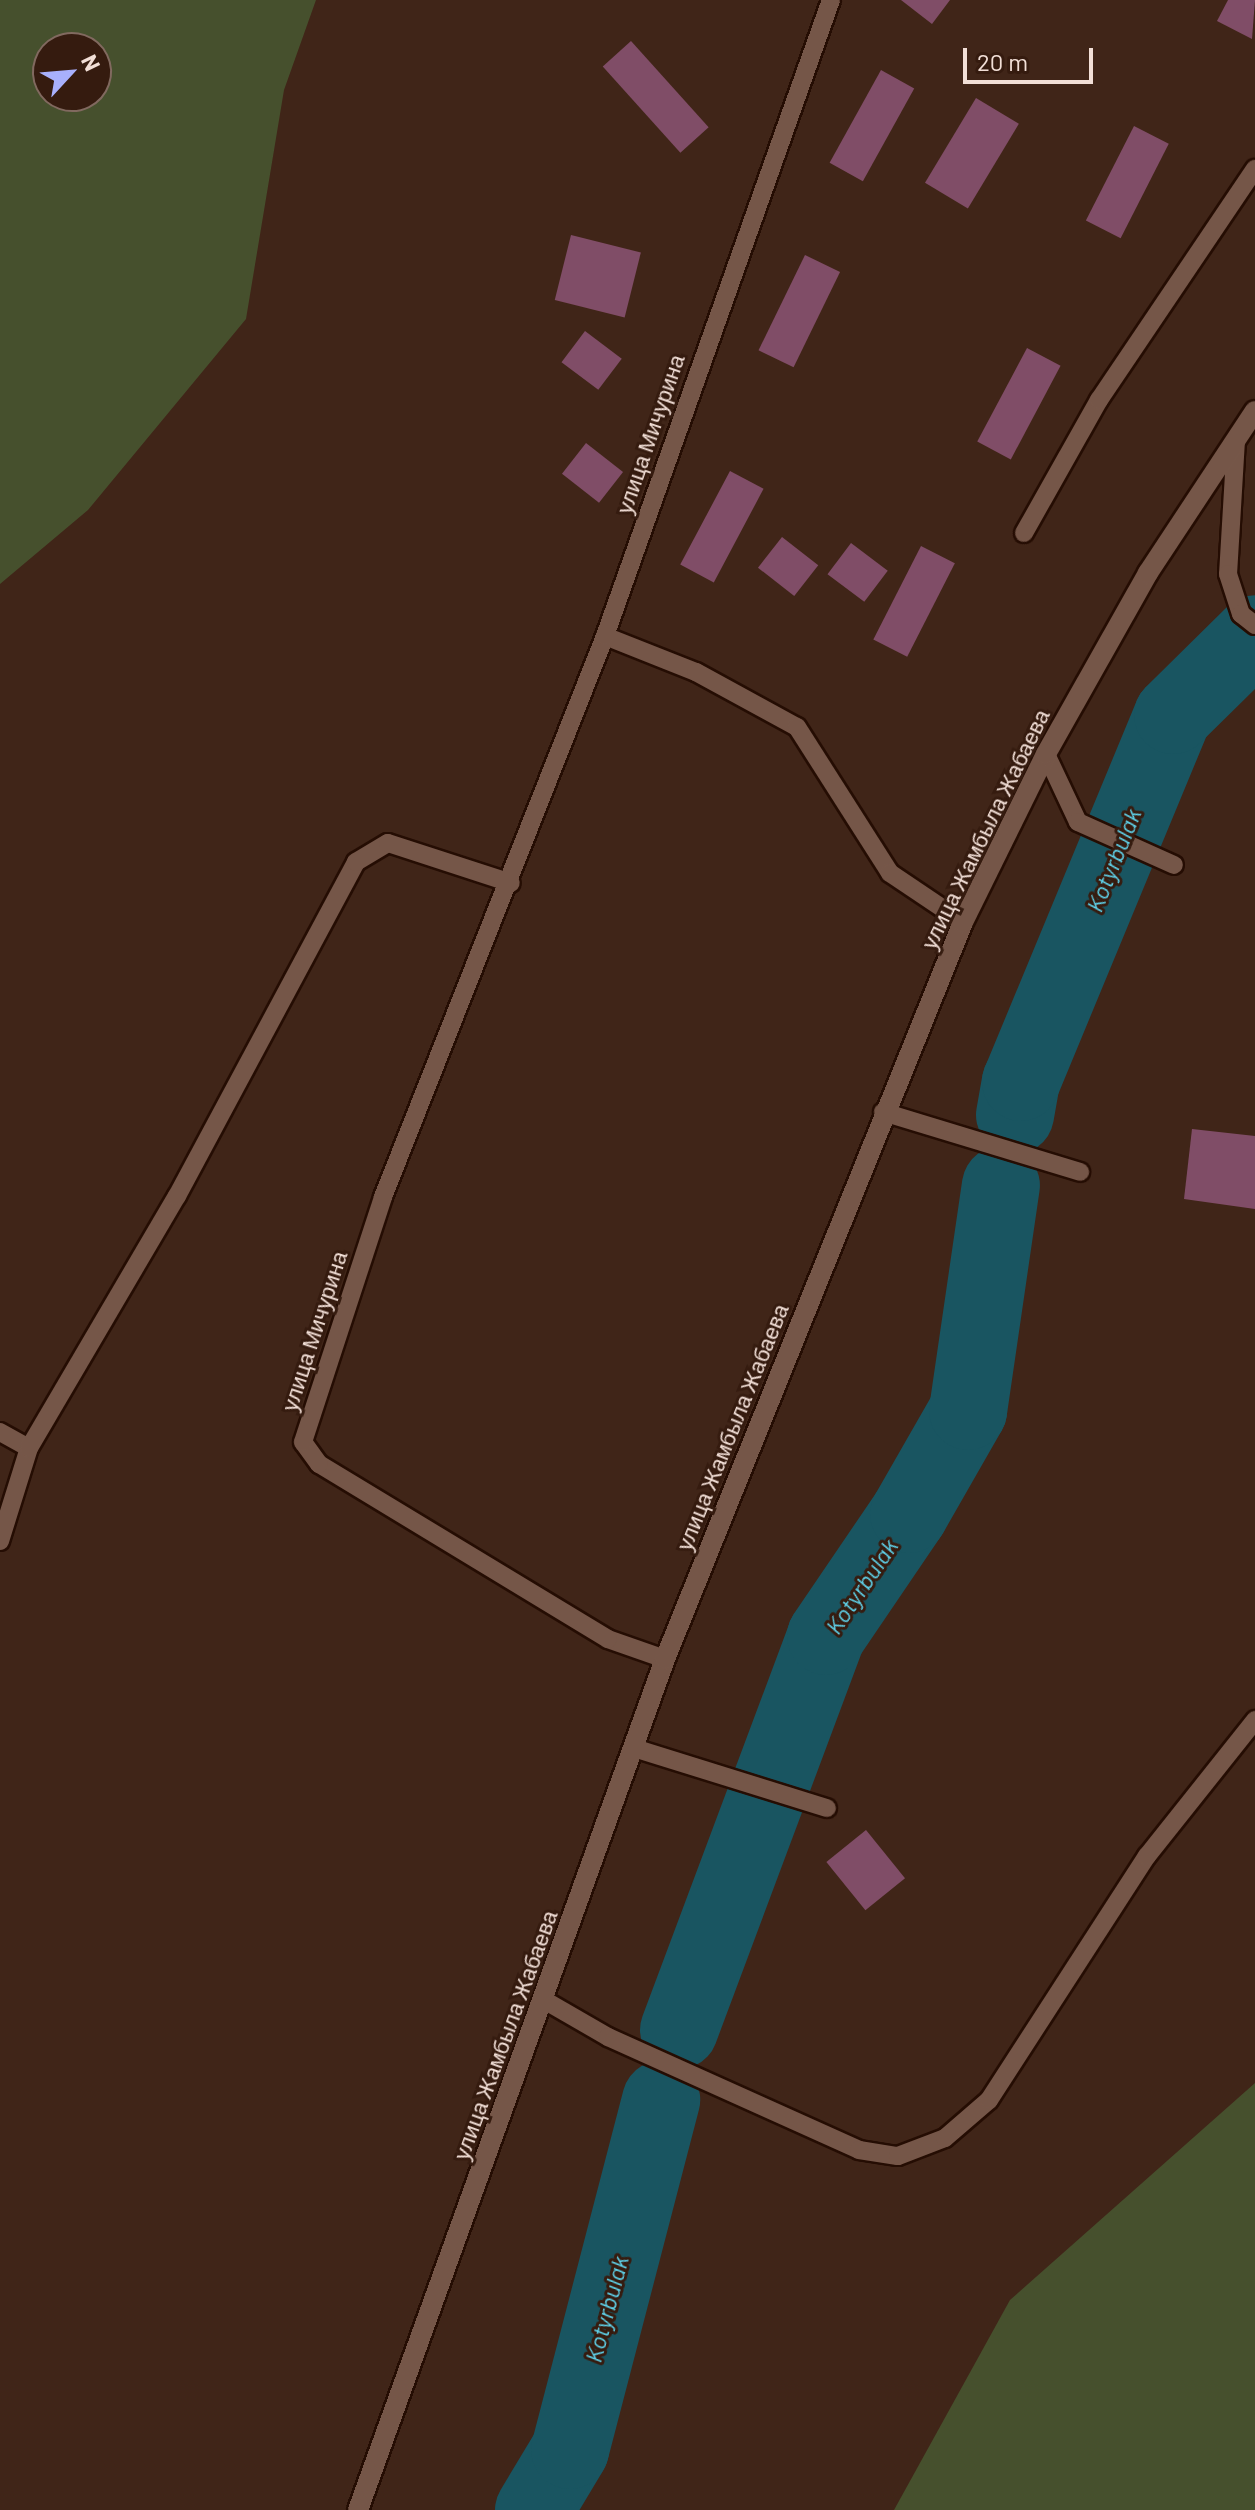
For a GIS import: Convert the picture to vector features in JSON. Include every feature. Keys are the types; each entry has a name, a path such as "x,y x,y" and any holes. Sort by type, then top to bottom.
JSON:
{"street":[{"name":"улица Жамбыла Жабаева","path":"358,2510 665,1659 883,1112 963,922 1046,754 1148,573 1255,411"}],"lane":[{"name":"улица Мичурина","path":"665,1659 595,1632 319,1464 303,1442 383,1197 511,883 605,636 831,0"},
{"path":"1024,533 1099,400 1255,169"},
{"path":"1236,440 1228,574 1248,620"},
{"path":"605,636 696,672 797,727 890,873 963,922"},
{"path":"1046,754 1078,822 1174,865"},
{"path":"0,1541 29,1448 177,1196 356,862 388,843 511,883"},
{"path":"883,1112 1080,1172"},
{"path":"0,1432 29,1448"},
{"path":"544,2000 608,2037 859,2150 898,2156 945,2138 989,2100 1147,1856 1255,1720"},
{"path":"634,1748 827,1808"}],"green space":[{"path":"0,0 316,0 284,90 246,319 88,510 0,584"},
{"path":"1255,2083 1255,2510 894,2510 1010,2300"}],"building":[{"path":"901,0 950,0 932,24"},
{"path":"1228,0 1255,0 1252,39 1217,21"},
{"path":"631,41 709,127 680,153 603,66"},
{"path":"881,70 914,88 863,181 830,163"},
{"path":"976,98 1019,124 968,209 925,183"},
{"path":"1134,126 1169,144 1121,238 1086,220"},
{"path":"571,235 641,252 625,317 555,300"},
{"path":"805,255 840,272 794,367 759,350"},
{"path":"585,331 622,359 598,390 562,362"},
{"path":"1027,348 1061,366 1011,459 977,442"},
{"path":"586,443 623,472 599,503 562,474"},
{"path":"730,471 764,489 714,582 680,565"},
{"path":"782,537 818,565 794,596 758,568"},
{"path":"851,543 888,571 864,602 828,574"},
{"path":"921,546 955,563 907,657 873,640"},
{"path":"1192,1129 1255,1136 1255,1209 1184,1199"},
{"path":"866,1830 905,1878 865,1910 826,1862"}],"waterway":[{"name":"Kotyrbulak","path":"1015,1115 1021,1082 1173,715 1255,634"},
{"name":"Kotyrbulak","path":"679,2030 826,1636 909,1514 968,1411 1001,1185"},
{"name":"Kotyrbulak","path":"534,2510 570,2450 661,2100"}]}
